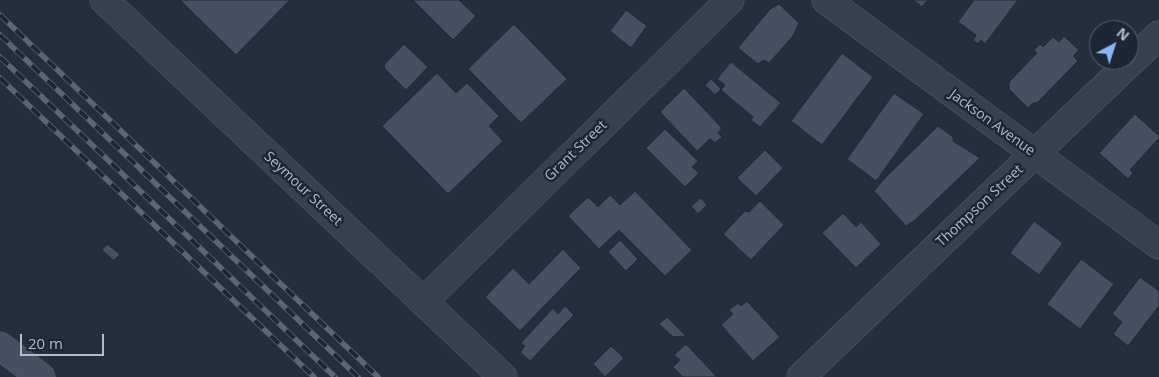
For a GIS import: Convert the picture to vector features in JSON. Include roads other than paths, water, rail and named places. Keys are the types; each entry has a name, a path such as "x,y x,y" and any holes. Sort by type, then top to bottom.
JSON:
{"main road":[{"path":"0,346 41,377"}],"street":[{"name":"Seymour Street","path":"104,0 503,377"},
{"name":"Grant Street","path":"423,302 730,0"},
{"name":"Jackson Avenue","path":"826,0 1159,244"},
{"name":"Thompson Street","path":"801,377 1159,35"}],"railway":[{"path":"0,15 378,377"},
{"path":"0,35 358,377"},
{"path":"0,57 335,377"},
{"path":"0,78 314,377"}]}
